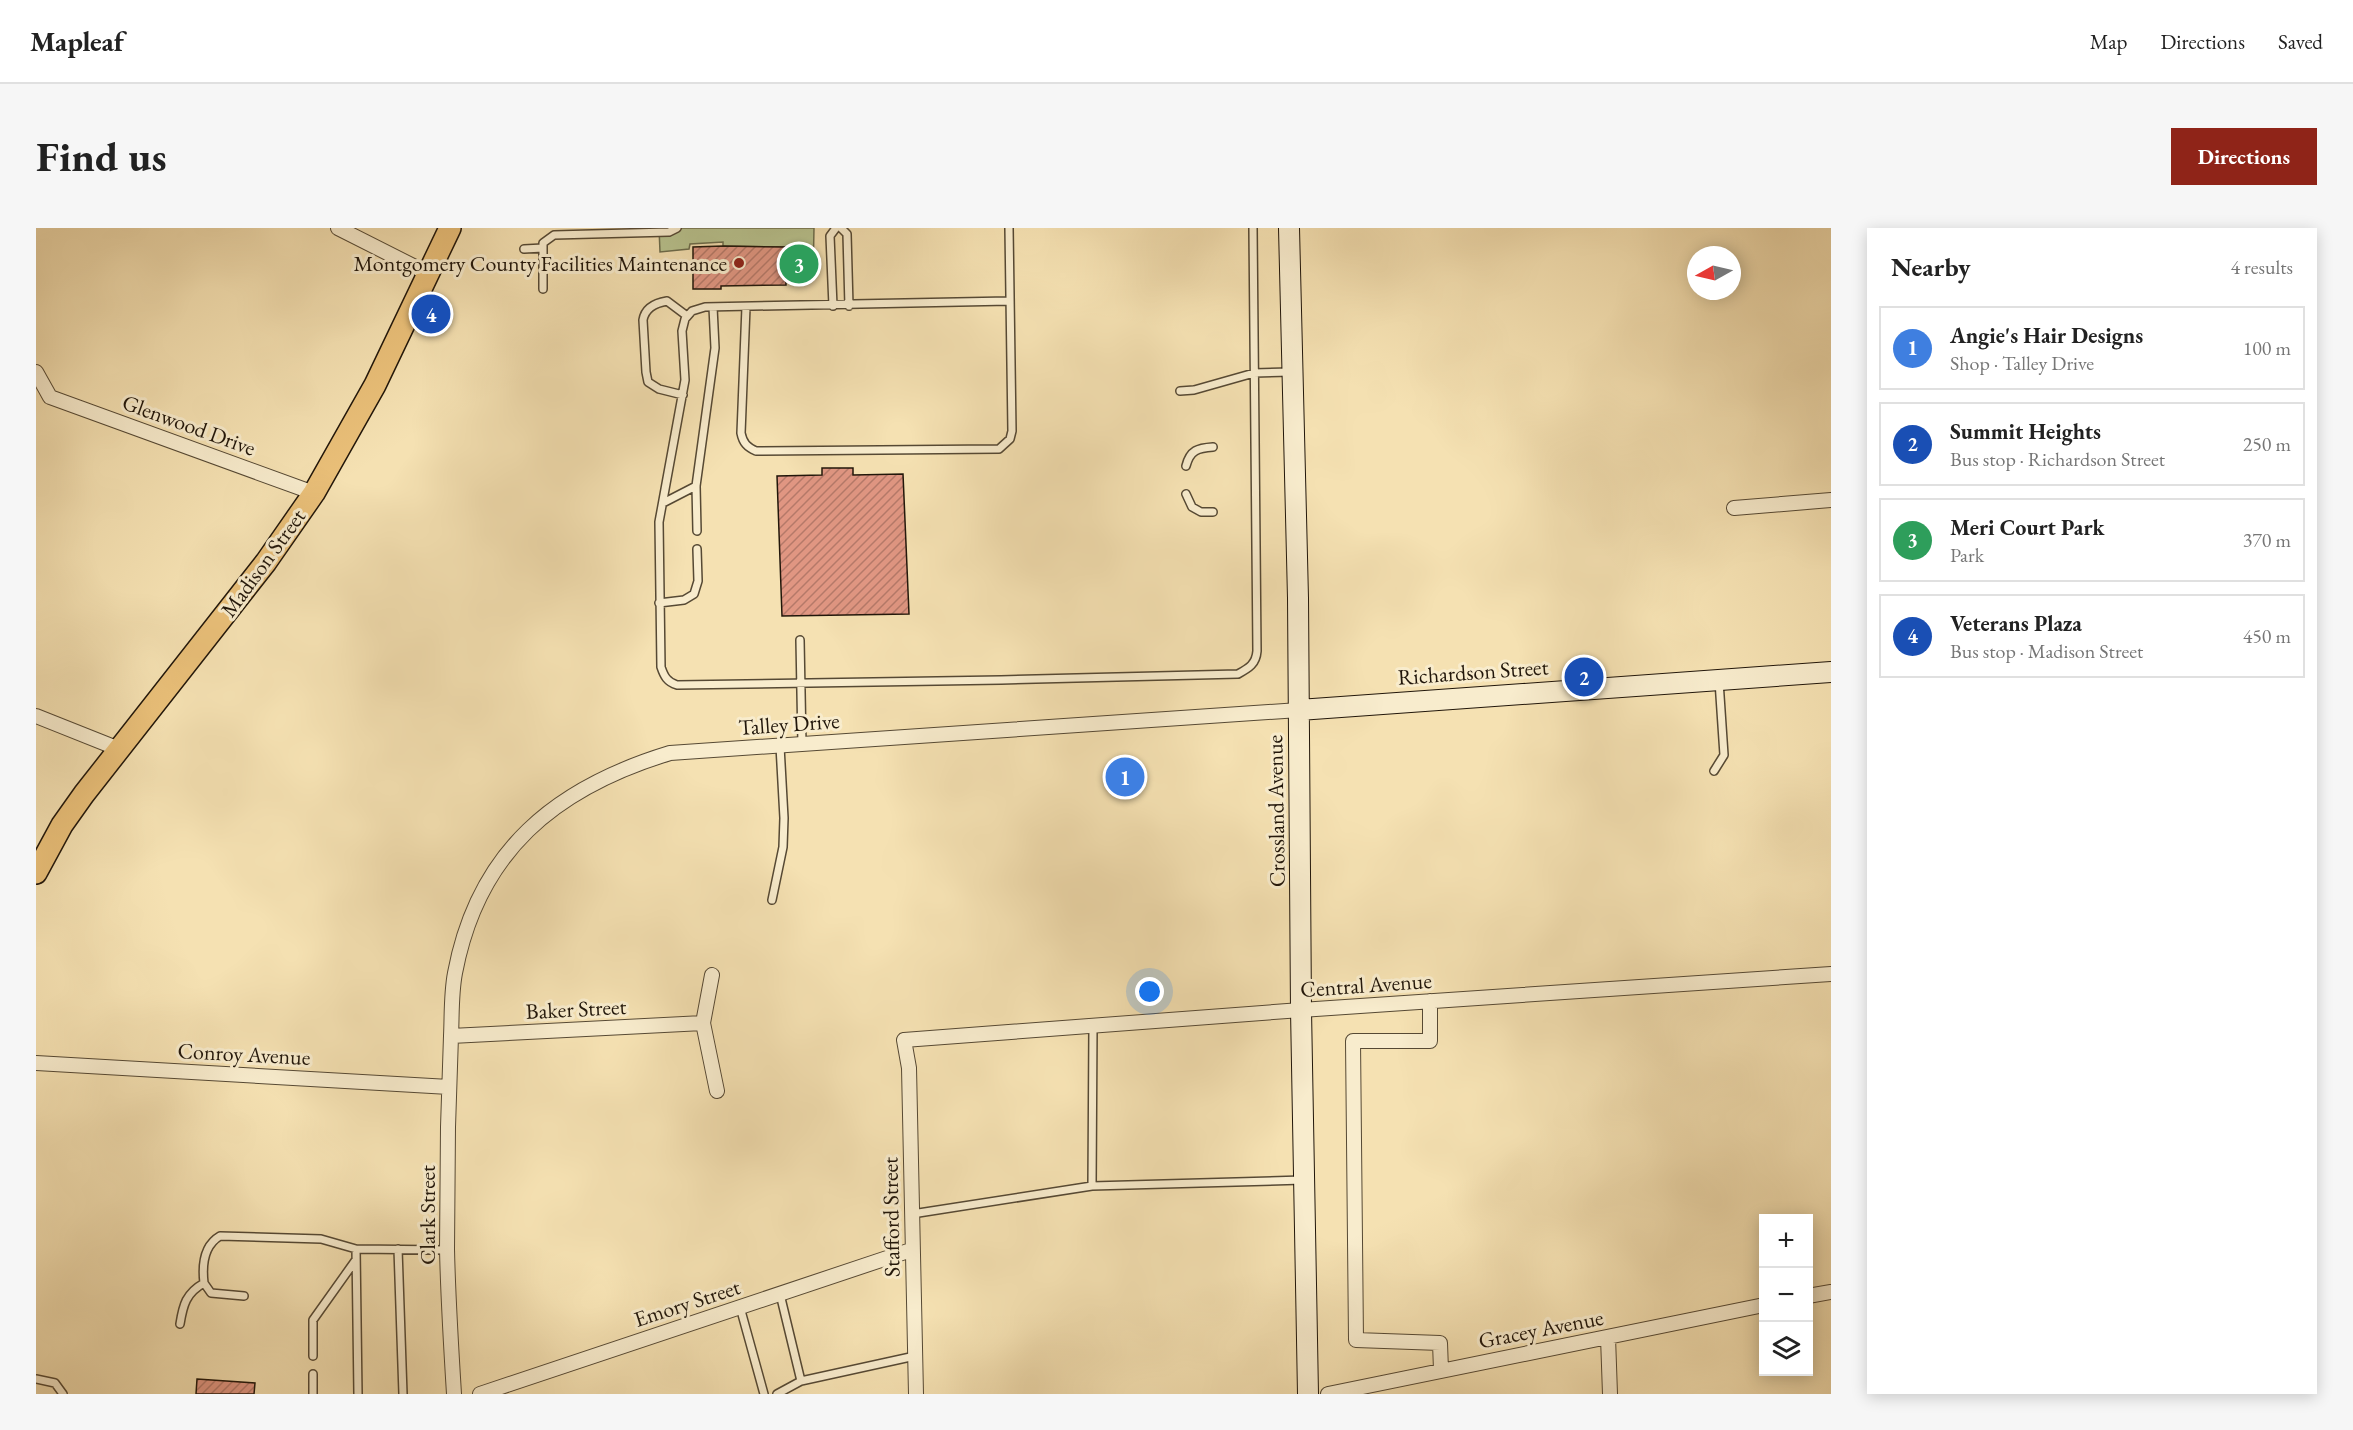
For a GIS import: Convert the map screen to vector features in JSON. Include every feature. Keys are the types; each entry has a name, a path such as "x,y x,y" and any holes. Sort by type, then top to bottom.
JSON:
{"main road":[{"name":"Madison Street","path":"36,873 62,825 266,562 314,493 375,385 450,228"},
{"name":"Crossland Avenue","path":"1289,228 1299,710 1301,1010 1308,1394"},
{"name":"Richardson Street","path":"1299,710 1831,672"}],"street":[{"path":"338,228 429,274"},
{"path":"36,372 43,399"},
{"name":"Glenwood Drive","path":"43,399 314,493"},
{"path":"1734,508 1831,500"},
{"name":"Talley Drive","path":"451,1036 455,975 463,937 473,909 496,866 533,826 570,797 630,765 670,753 1299,710"},
{"path":"36,716 119,749"},
{"name":"Central Avenue","path":"904,1040 1831,974"},
{"path":"712,975 703,1023 717,1091"},
{"path":"1430,1001 1431,1041 1353,1041 1356,1340 1440,1343 1441,1370"},
{"name":"Baker Street","path":"451,1036 703,1023"},
{"name":"Clark Street","path":"451,1036 447,1250 454,1394"},
{"name":"Stafford Street","path":"904,1040 909,1068 916,1394"},
{"name":"Conroy Avenue","path":"36,1063 449,1087"},
{"name":"Emory Street","path":"480,1394 908,1251"},
{"path":"1813,1295 1831,1292"},
{"name":"Gracey Avenue","path":"1328,1394 1759,1306"},
{"path":"1608,1337 1610,1394"}],"lane":[{"path":"543,289 543,243 547,238 554,235 669,232 676,228"},
{"path":"833,306 830,236 836,228"},
{"path":"841,228 846,234 849,306"},
{"path":"746,307 741,433 744,443 749,448 756,451 999,449 1010,439 1012,431 1009,228"},
{"path":"1009,301 713,307 692,311 687,316 682,331 685,365 683,395 658,543 661,667 664,676 670,682 677,684 801,683 1238,674 1246,670 1256,659 1257,651 1253,228"},
{"path":"524,249 543,248"},
{"path":"683,395 659,389 648,382 644,320 646,311 666,301 687,316"},
{"path":"697,531 696,486 715,348 713,307"},
{"path":"1180,391 1194,390 1254,373 1292,372"},
{"path":"1186,466 1191,453 1198,448 1213,447"},
{"path":"663,503 696,486"},
{"path":"1186,494 1192,507 1201,512 1213,512"},
{"path":"659,603 684,600 694,594 698,581 697,549"},
{"path":"800,639 802,744"},
{"path":"1714,771 1724,755 1719,680"},
{"path":"771,900 783,847 784,818 780,746"},
{"path":"1092,1186 1093,1026"},
{"path":"912,1214 1092,1186 1305,1179"},
{"path":"244,1296 211,1293 204,1283 205,1255 213,1240 220,1236 321,1239 356,1249 447,1250"},
{"path":"356,1249 358,1394"},
{"path":"398,1249 402,1394"},
{"path":"313,1356 313,1320 356,1261"},
{"path":"180,1324 184,1302 194,1289 204,1283"},
{"path":"780,1294 801,1381"},
{"path":"740,1307 764,1394"},
{"path":"777,1394 801,1381 915,1356"},
{"path":"313,1374 313,1394"},
{"path":"36,1379 55,1383 63,1394"}],"green space":[{"path":"659,228 814,228 813,277 786,278 785,247 723,246 723,242 690,244 689,249 660,252"}],"building":[{"name":"Montgomery County Facilities Maintenance","path":"693,247 785,247 786,285 693,289"},
{"path":"822,468 853,468 853,475 903,474 909,614 782,616 777,476 822,475"},
{"path":"197,1379 255,1383 254,1394 196,1394"}],"place":[{"name":"Montgomery County Facilities Maintenance","path":"739,263"},
{"name":"Meri Court Park","path":"799,264"},
{"name":"Veterans Plaza","path":"431,314"},
{"name":"Summit Heights","path":"1584,677"},
{"name":"Angie's Hair Designs","path":"1125,777"}]}
